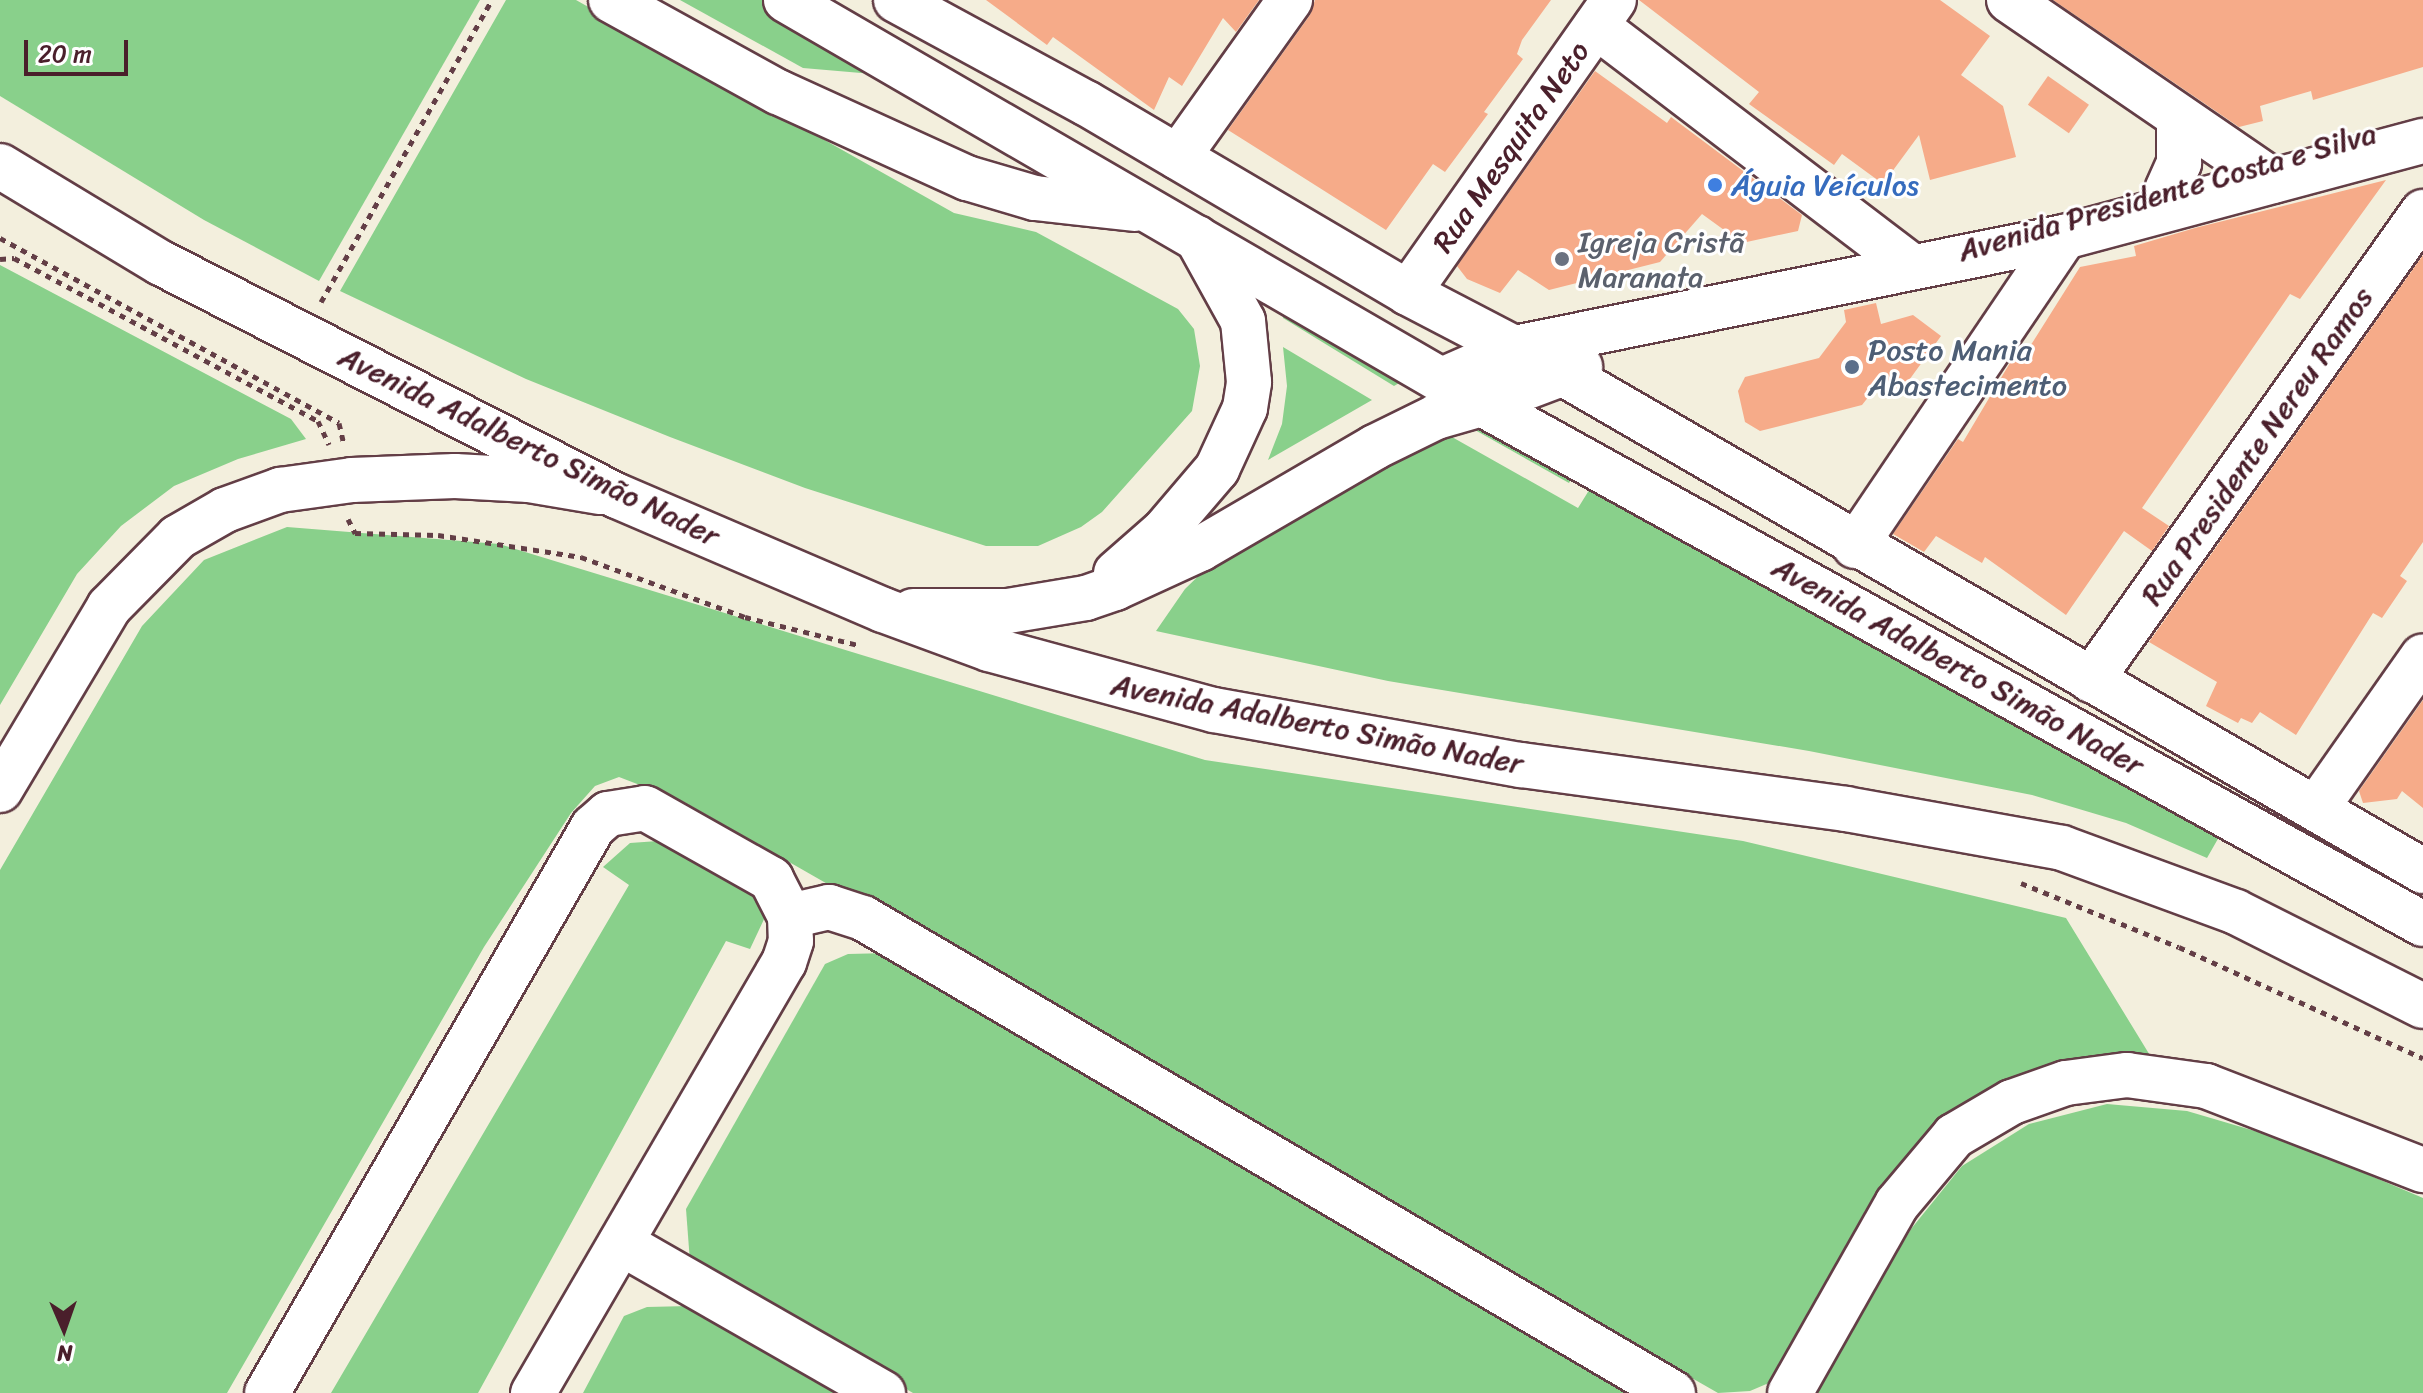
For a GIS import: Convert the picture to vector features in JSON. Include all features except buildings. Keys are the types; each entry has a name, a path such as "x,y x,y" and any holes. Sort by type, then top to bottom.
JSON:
{"street":[{"path":"611,0 778,92 967,178 1035,198 1152,211"},
{"name":"Avenida Adalberto Simão Nader","path":"786,0 1482,404 2423,924"},
{"name":"Avenida Adalberto Simão Nader","path":"896,0 955,14 1178,157 1408,293 1562,373 1855,546 2317,807 2423,871"},
{"path":"1178,157 1290,0"},
{"path":"2009,0 2262,175"},
{"path":"1605,13 1912,267"},
{"name":"Rua Mesquita Neto","path":"1408,293 1605,13"},
{"path":"2167,190 2179,163 2179,118"},
{"name":"Avenida Presidente Costa e Silva","path":"1442,380 1515,348 2064,237 2262,175 2423,118"},
{"name":"Avenida Presidente Costa e Silva","path":"1912,267 2061,217 2167,190 2262,175 2423,141"},
{"name":"Avenida Adalberto Simão Nader","path":"0,166 161,263 617,496 883,610 989,649 1214,710 1521,765 1846,809 2062,848 2236,912 2423,1006"},
{"name":"Rua Presidente Nereu Ramos","path":"2091,680 2423,212"},
{"path":"1086,598 1164,531 1217,469 1245,408 1249,382 1243,321 1195,235"},
{"path":"1855,546 2064,237"},
{"name":"Avenida Presidente Costa e Silva","path":"883,610 1008,611 1086,598 1168,566 1375,447 1436,417 1482,404 1797,289"},
{"path":"0,790 109,607 178,537 225,510 280,490 352,480 529,480 617,496"},
{"path":"2317,807 2423,656"},
{"path":"267,1393 593,827 625,808 663,814 771,879 790,916 784,962 533,1393"},
{"path":"790,916 829,907 863,918 1673,1393"},
{"path":"1790,1393 1897,1204 1954,1136 2012,1102 2066,1083 2127,1075 2206,1086 2423,1170"},
{"path":"621,1243 883,1393"}],"path":[{"path":"275,386 492,0"},
{"path":"0,238 339,423 352,480"}],"green space":[{"path":"0,0 480,0 319,281 204,220 0,96"},
{"path":"506,0 576,0 954,213 1036,232 1178,309 1194,329 1200,366 1192,411 1102,512 1081,527 1038,546 986,546 805,488 670,437 526,379 340,291"},
{"path":"680,0 764,0 896,76 803,68"},
{"path":"0,265 291,419 306,439 238,459 174,486 121,526 77,574 0,705"},
{"path":"1282,296 1413,375 1394,386 1283,318"},
{"path":"1283,347 1372,400 1268,460 1282,424 1287,386"},
{"path":"1482,413 1577,468 1569,483 1459,421"},
{"path":"1436,428 1578,508 1596,479 2219,837 2207,858 2126,823 2032,795 1809,751 1388,681 1156,631 1185,589 1220,555"},
{"path":"287,527 499,544 1205,760 1743,841 2066,918 2151,1057 1969,1103 1913,1147 1785,1376 1750,1391 1718,1393 684,802 619,777 595,786 571,813 484,947 227,1393 0,1393 0,870 142,626 204,560"},
{"path":"672,840 771,879 765,917 750,949 726,941 478,1393 331,1393 629,885 603,867 630,843"},
{"path":"889,953 1641,1393 913,1393 690,1262 686,1209 825,964 848,954"},
{"path":"2107,1104 2187,1111 2289,1141 2423,1198 2423,1393 1814,1393 1911,1229 1962,1166 2029,1124"},
{"path":"689,1306 845,1393 583,1393 624,1316 647,1307"}],"place":[{"name":"Águia Veículos","path":"1715,185"},
{"name":"Igreja Cristã Maranata","path":"1562,259"},
{"name":"Posto Mania Abastecimento","path":"1852,367"}]}
